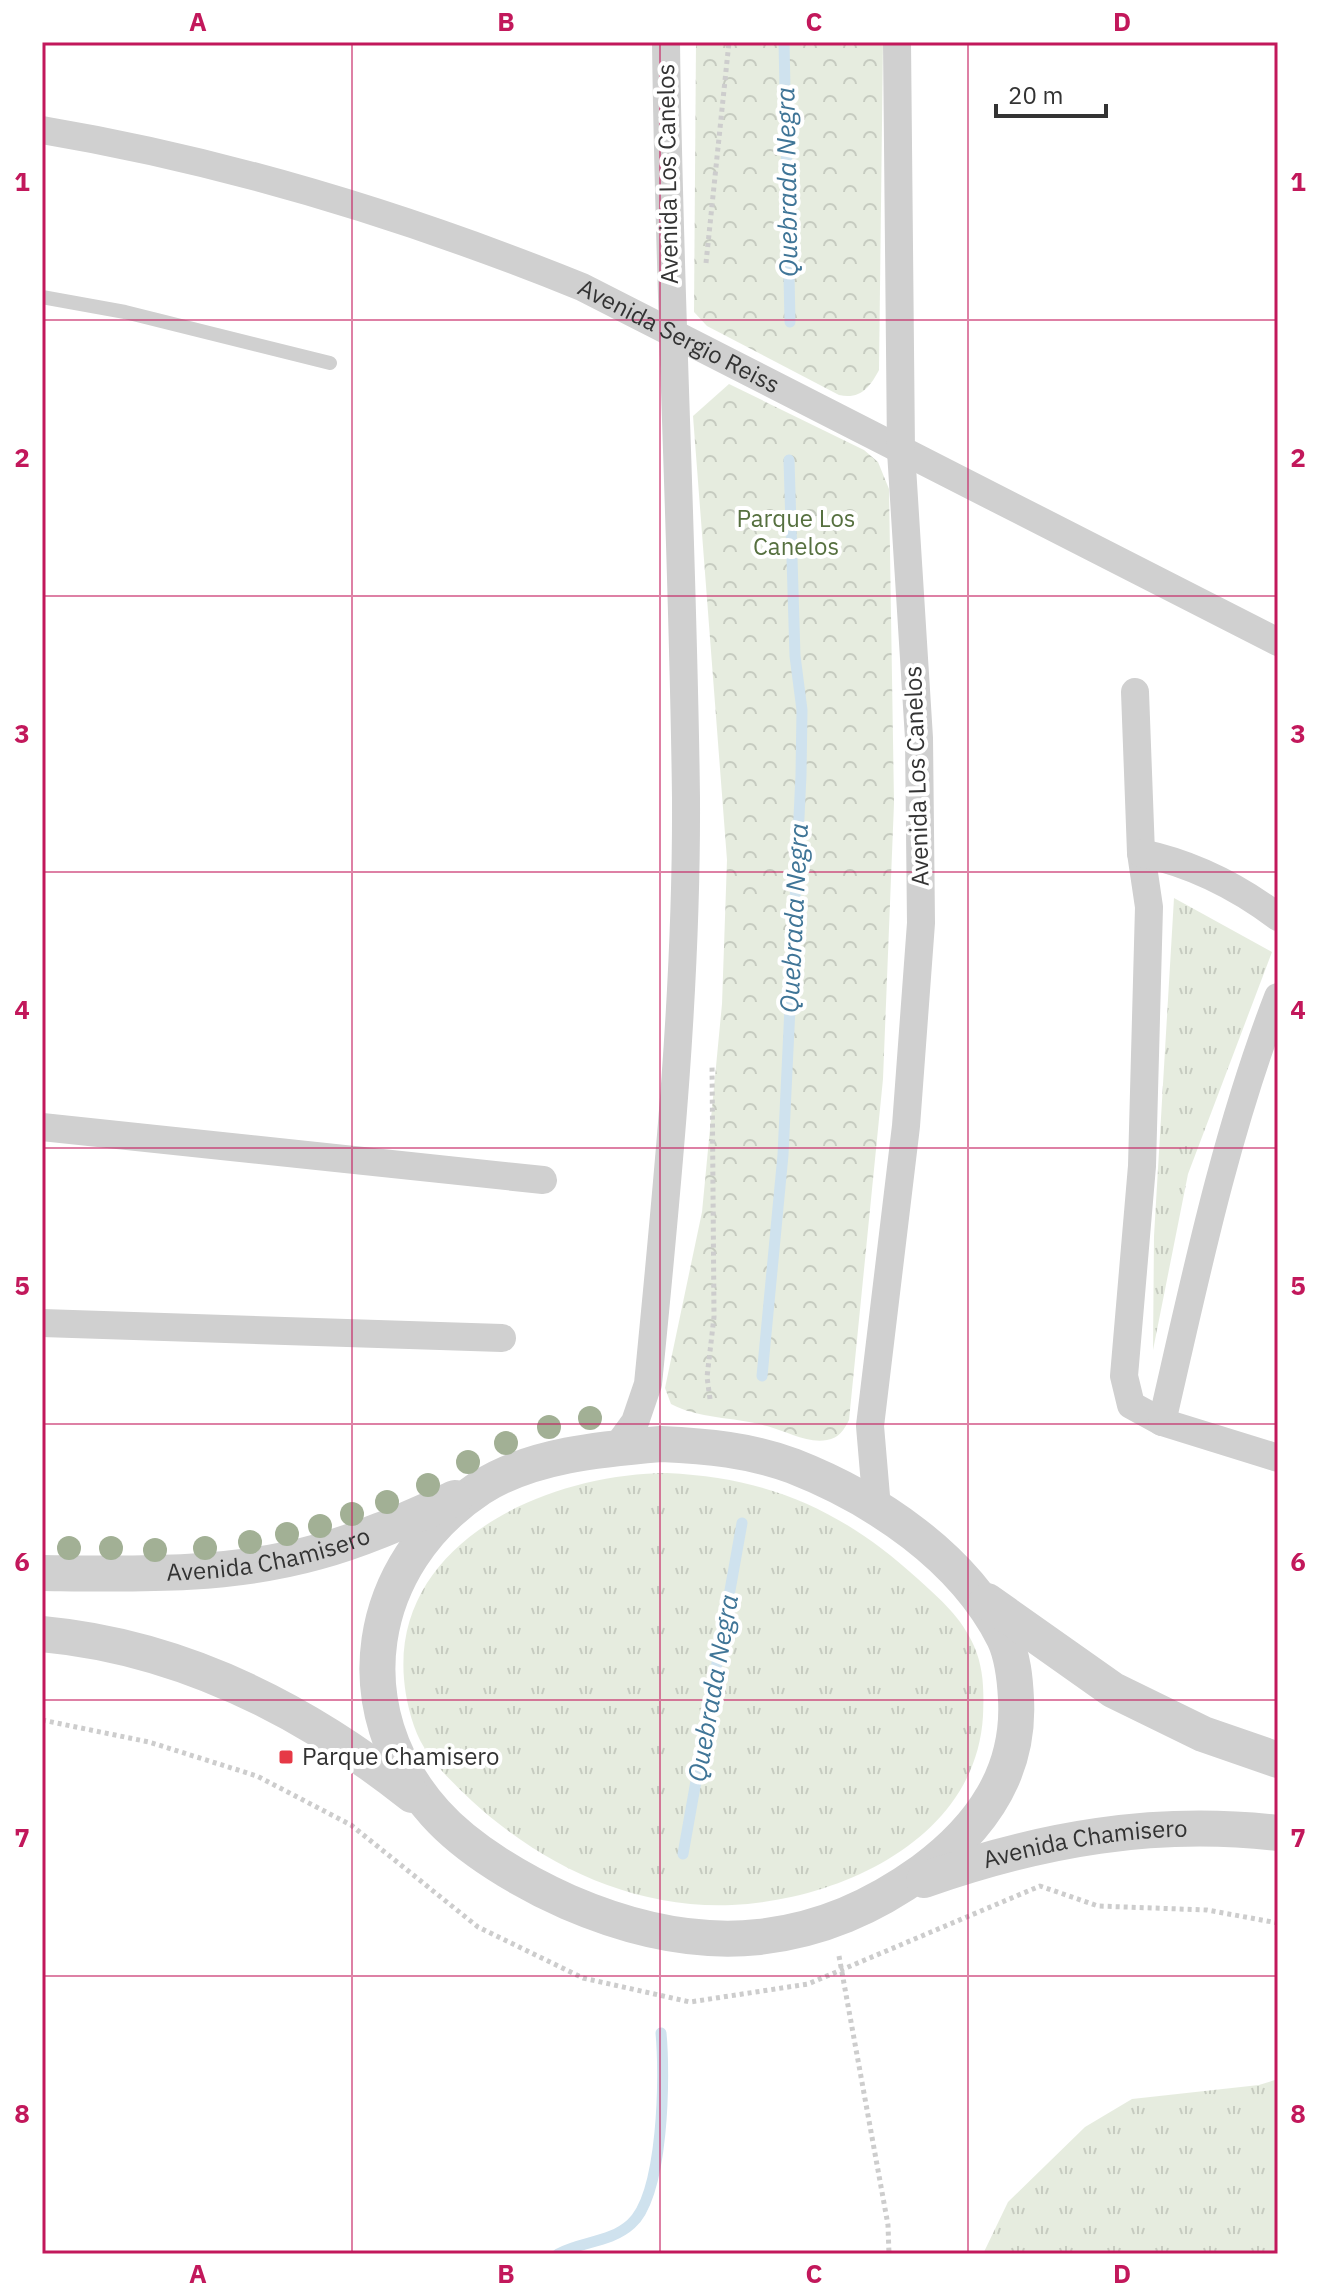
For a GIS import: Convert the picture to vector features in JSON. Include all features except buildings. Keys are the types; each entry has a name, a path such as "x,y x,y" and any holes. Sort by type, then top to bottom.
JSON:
{"street":[{"name":"Avenida Los Canelos","path":"616,1448 635,1422 648,1384 674,1116 682,983 686,799 666,42"},
{"name":"Avenida Los Canelos","path":"877,1508 870,1426 906,1126 921,923 919,738 901,451 897,42"},
{"name":"Avenida Sergio Reiss","path":"42,130 203,163 479,246 582,287 1278,642"},
{"path":"1135,692 1141,853 1149,907 1142,1150 1124,1376 1131,1405 1162,1422 1278,1458"},
{"path":"1141,853 1172,859 1210,876 1278,917"},
{"path":"1162,1422 1220,1181 1252,1065 1278,997"},
{"path":"42,1127 543,1180"},
{"path":"42,1323 502,1338"},
{"name":"Avenida Chamisero","path":"42,1573 179,1574 281,1560 317,1553 375,1532 552,1461 616,1448 710,1446 753,1453 829,1481 908,1530 970,1589"},
{"path":"435,1813 407,1772 384,1724 377,1680 378,1633 399,1579 421,1543 482,1487"},
{"path":"42,1634 158,1657 255,1692 346,1745 487,1855 551,1894 642,1928 685,1936 745,1937 797,1931 836,1920 896,1890 973,1828 999,1787 1013,1746 1017,1706 1012,1660 994,1620 970,1589"},
{"path":"970,1589 1113,1690 1203,1734 1278,1760"},
{"name":"Avenida Chamisero","path":"896,1890 998,1856 1106,1832 1197,1826 1278,1833"}],"lane":[{"path":"42,297 125,312 330,363"}],"path":[{"path":"836,1920 839,1971 888,2225 889,2254"}],"green space":[{"path":"696,42 883,42 879,370 868,387 859,394 839,395 707,326 694,312"},
{"name":"Parque Los Canelos","path":"729,384 864,450 878,462 889,489 894,803 883,1079 849,1420 838,1435 820,1441 755,1423 682,1409 671,1404 665,1388 702,1212 722,1004 727,860 693,416"},
{"path":"1174,898 1272,952 1188,1174 1153,1350 1154,1236"},
{"path":"667,1473 739,1482 803,1502 832,1516 890,1555 926,1586 957,1618 969,1636 980,1663 983,1681 983,1716 975,1759 956,1797 929,1829 895,1855 857,1875 816,1891 774,1900 732,1905 660,1900 592,1879 559,1864 529,1845 499,1824 446,1776 418,1737 403,1668 411,1617 433,1574 468,1538 512,1510 562,1490 614,1477"},
{"path":"1278,2079 1278,2254 983,2254 1008,2202 1085,2127 1132,2099 1259,2085"}],"waterway":[{"name":"Quebrada Negra","path":"784,42 790,322"},
{"name":"Quebrada Negra","path":"762,1376 783,1155 801,775 802,710 795,656 789,460"},
{"name":"Quebrada Negra","path":"683,1854 742,1523"},
{"name":"Quebrada Negra","path":"558,2254 614,2235 631,2224 642,2209 650,2188 660,2133 663,2076 661,2033"}],"place":[{"name":"Parque Chamisero","path":"286,1757"}]}
